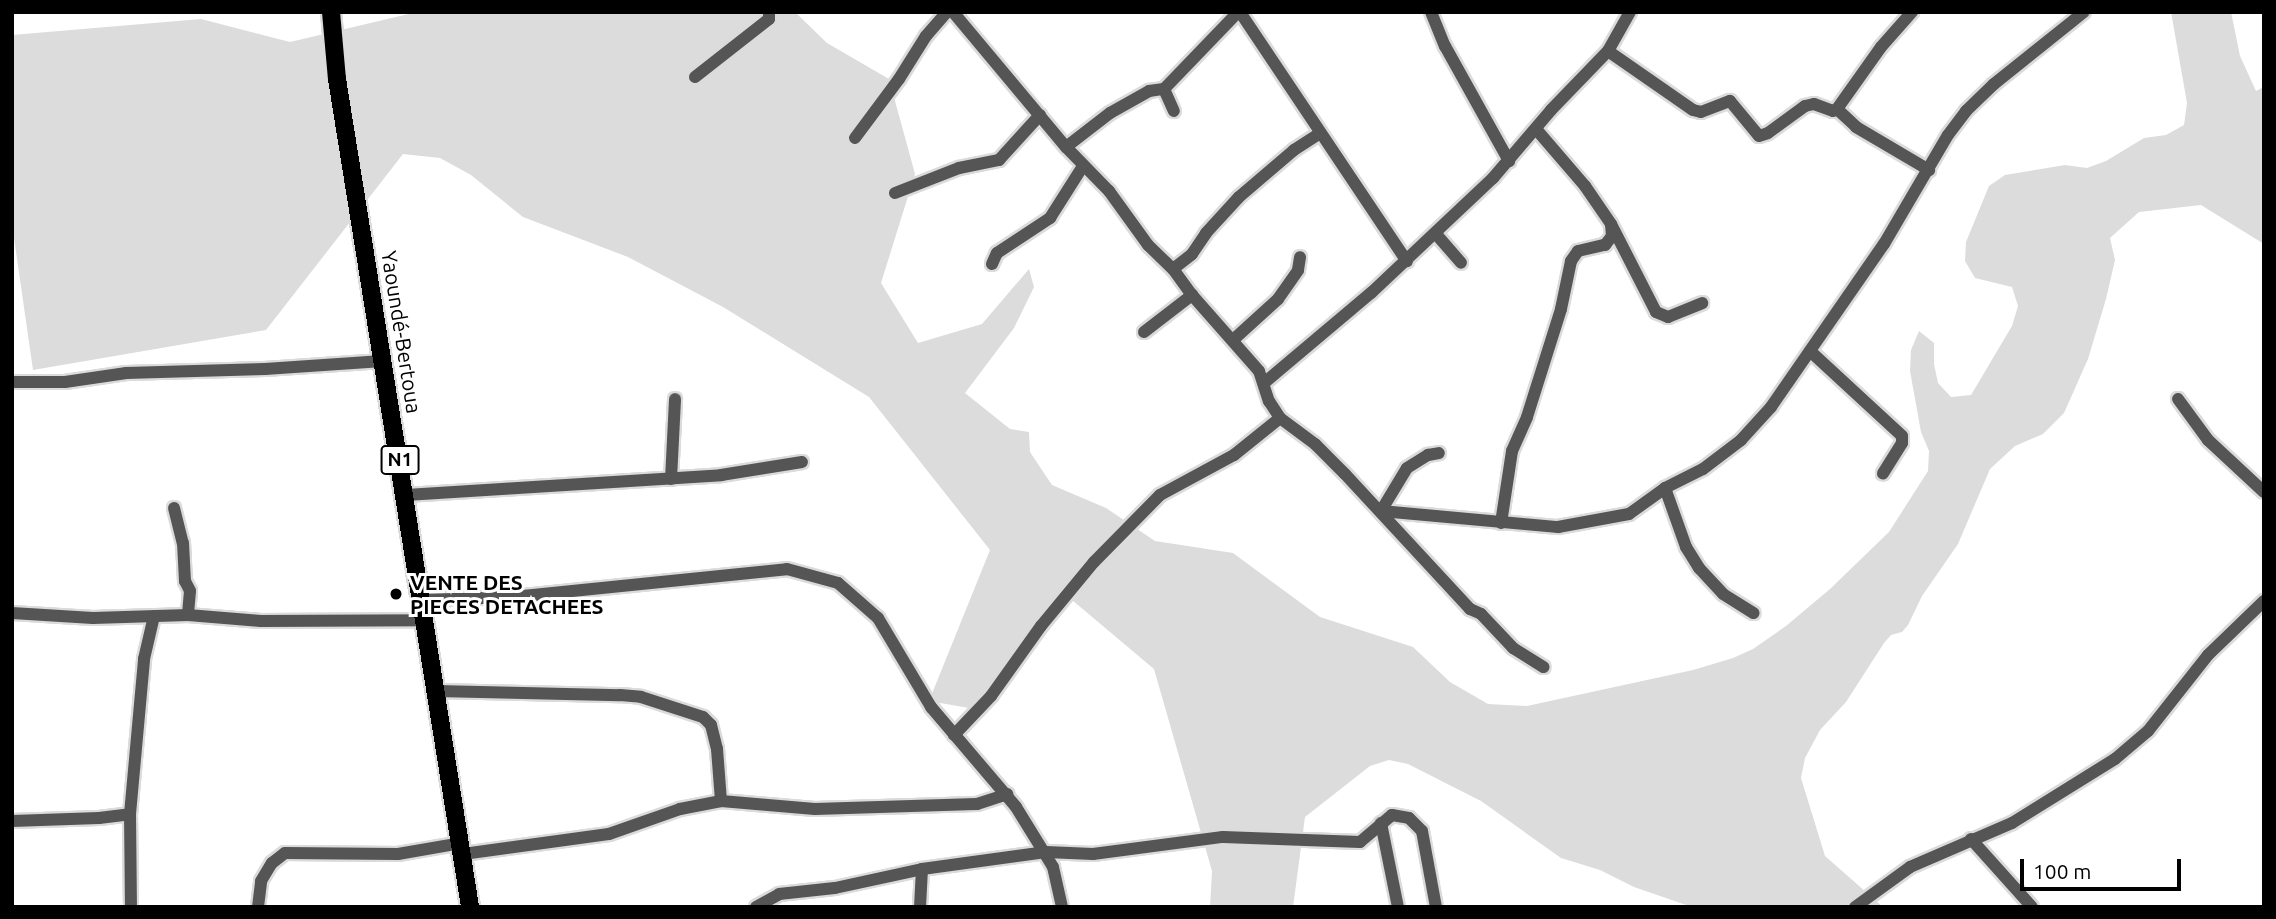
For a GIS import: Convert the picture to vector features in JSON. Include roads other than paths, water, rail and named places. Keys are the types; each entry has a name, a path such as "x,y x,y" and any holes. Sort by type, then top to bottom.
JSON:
{"highway":[{"name":"Yaoundé-Bertoua","path":"331,12 337,79 423,600 470,907"}],"street":[{"path":"695,77 769,19 769,12"},
{"path":"855,138 899,79 926,36 950,12 1083,166 1109,191 1148,245 1173,269 1192,295 1233,340 1259,372 1269,401 1280,418 1315,444 1381,510 1470,609 1481,614 1513,648 1543,667"},
{"path":"1066,146 1110,113 1149,91 1164,89 1239,12 1319,134 1359,186 1407,261"},
{"path":"1431,12 1445,46 1509,161"},
{"path":"1264,383 1407,261 1509,161 1608,51 1630,12"},
{"path":"1608,51 1693,110 1701,112 1730,101 1759,136 1768,134 1805,106 1814,104 1833,111 1837,109 1881,47 1912,12"},
{"path":"1381,510 1558,527 1629,514 1665,488 1703,469 1741,440 1771,407 1884,244 1966,111 1994,84 2084,12"},
{"path":"1164,89 1174,111"},
{"path":"1837,109 1856,127 1929,170"},
{"path":"895,194 959,168 999,160 1040,115"},
{"path":"1536,129 1585,186 1611,224 1656,312 1668,317 1702,303"},
{"path":"1173,269 1192,254 1206,233 1239,197 1294,150 1319,134"},
{"path":"992,264 997,253 1050,218 1083,166"},
{"path":"1501,523 1512,451 1527,417 1560,309 1571,261 1578,251 1605,245 1612,236 1611,224"},
{"path":"1436,234 1461,263"},
{"path":"1233,340 1278,299 1298,270 1300,257"},
{"path":"1144,332 1192,295"},
{"path":"1810,351 1902,436 1902,443 1883,474"},
{"path":"12,382 65,382 126,373 265,369 383,361"},
{"path":"2178,399 2208,440 2264,492"},
{"path":"671,479 675,400"},
{"path":"954,735 991,696 1041,626 1094,562 1160,495 1234,456 1280,418"},
{"path":"1381,510 1407,468 1428,455 1439,453"},
{"path":"406,495 721,475 802,462"},
{"path":"1665,488 1686,547 1699,568 1723,594 1741,608 1754,613"},
{"path":"174,509 183,543 185,581 190,591 188,615"},
{"path":"423,600 513,597 787,569 838,583 878,618 931,707 1007,794 1046,852 1053,867 1062,907"},
{"path":"1855,907 1910,867 2012,823 2089,778 2127,750 2148,731 2208,655 2264,601"},
{"path":"12,613 93,618 188,615 261,621 426,620"},
{"path":"131,907 130,814 144,659 154,616"},
{"path":"437,691 641,697 703,717 711,725 717,749 721,801"},
{"path":"258,907 261,881 272,863 285,853 398,854 609,834 680,810 721,801 815,809 977,804 1007,794"},
{"path":"12,821 99,818 130,814"},
{"path":"757,907 779,894 835,888 922,869 1046,852 1093,854 1223,837 1360,842 1392,815 1409,818 1422,831 1436,907"},
{"path":"1381,823 1398,907"},
{"path":"1971,839 2032,907"},
{"path":"920,907 922,869"}],"place":[{"name":"VENTE DES PIECES DETACHEES","path":"396,594"}]}
